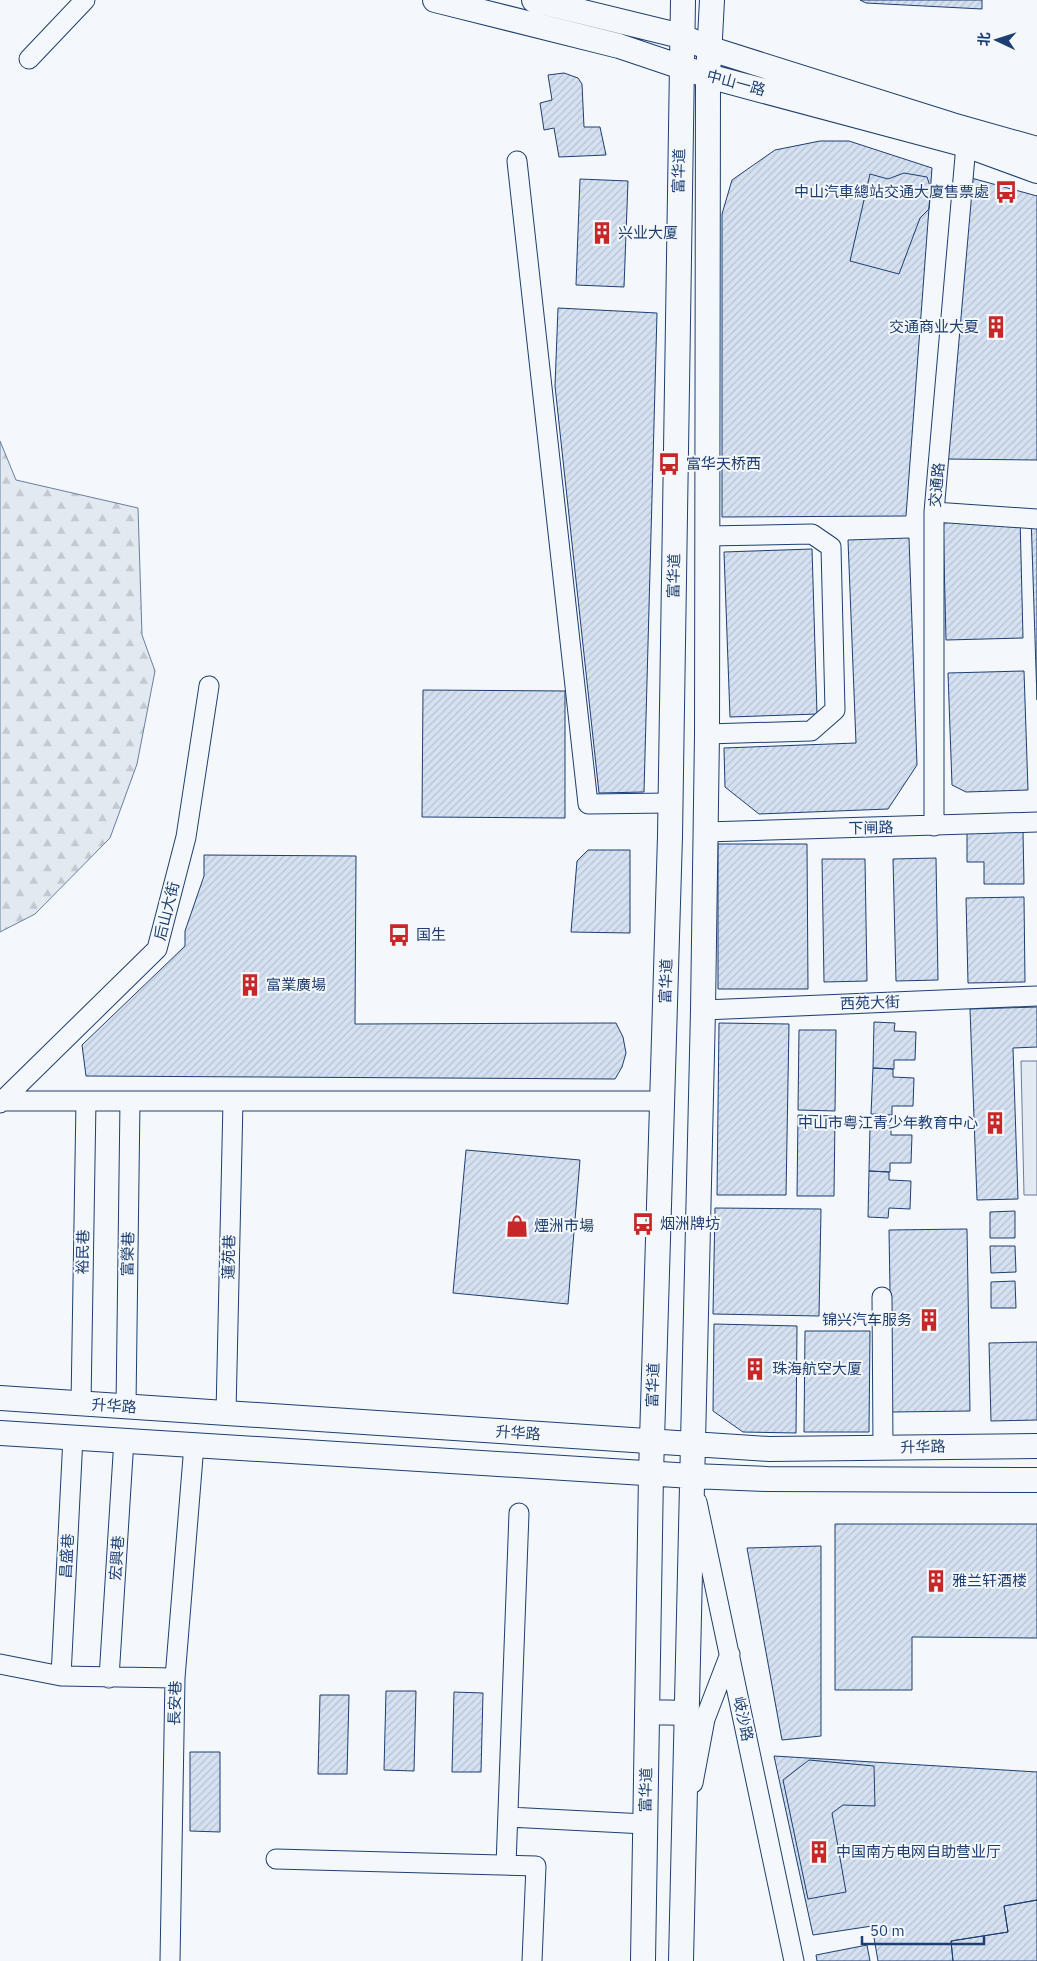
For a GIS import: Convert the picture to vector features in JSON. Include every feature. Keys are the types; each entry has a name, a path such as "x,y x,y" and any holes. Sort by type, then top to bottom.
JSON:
{"main road":[{"name":"中山一路","path":"435,0 619,46 708,76 966,145 1037,170"},
{"name":"中山一路","path":"534,0 682,36 711,49 952,125 1037,149"},
{"name":"富华道","path":"643,1961 651,1474 670,803 682,0"},
{"name":"富华道","path":"681,1961 703,1010 707,734 708,76 711,49 712,0"},
{"name":"升华路","path":"0,1398 769,1449 1037,1446"},
{"path":"0,1433 124,1439 692,1476 766,1479 1037,1480"},
{"path":"647,1712 687,1713"}],"street":[{"path":"28,59 85,0"},
{"name":"交通路","path":"934,826 934,512 966,145"},
{"path":"517,161 588,804 670,803"},
{"path":"934,512 1037,519"},
{"path":"707,536 812,534 831,547 835,710 811,731 707,734"},
{"name":"后山大街","path":"1,1102 157,949 186,837 209,686"},
{"name":"下闸路","path":"705,832 1037,822"},
{"name":"西苑大街","path":"703,1010 1037,996"},
{"name":"裕民巷","path":"81,1404 86,1101"},
{"name":"富榮巷","path":"126,1406 130,1101"},
{"name":"蓮苑巷","path":"226,1413 233,1101"},
{"path":"1,1102 662,1101"},
{"path":"882,1297 883,1448"},
{"name":"昌盛巷","path":"61,1676 73,1437"},
{"name":"宏興巷","path":"109,1678 124,1439"},
{"name":"長安巷","path":"170,1961 176,1678 194,1445"},
{"name":"岐沙路","path":"692,1476 794,1961"},
{"path":"506,1865 519,1513"},
{"path":"684,1834 705,1719 730,1654"},
{"path":"0,1664 61,1676 176,1678"},
{"path":"508,1817 645,1824"},
{"path":"276,1859 536,1866 532,1961"}],"green space":[{"path":"0,441 16,480 138,508 142,635 155,671 137,764 110,838 35,914 0,932"},
{"path":"1021,1061 1037,1061 1037,1195 1024,1195"}],"building":[{"path":"860,0 982,0 982,9 866,3"},
{"path":"564,73 578,78 582,84 584,127 600,127 606,155 559,157 554,128 544,130 540,103 552,100 548,75"},
{"path":"820,141 849,141 932,168 906,516 722,517 722,214 732,180 775,150"},
{"path":"904,173 927,177 931,189 929,209 920,218 899,274 850,261 870,174 888,179"},
{"name":"交通商业大夏","path":"964,176 1037,196 1037,460 946,459"},
{"name":"兴业大厦","path":"580,179 628,181 624,287 576,285"},
{"path":"558,308 657,313 644,792 599,793 555,386"},
{"path":"1031,516 1037,516 1037,700"},
{"path":"1020,517 1023,638 946,640 943,518"},
{"path":"909,538 917,765 888,809 759,814 725,787 724,748 856,743 848,540"},
{"path":"812,549 817,714 730,717 724,552"},
{"path":"1024,671 1028,790 966,792 952,785 948,673"},
{"path":"423,690 565,691 565,818 422,817"},
{"path":"967,832 1023,832 1024,884 984,884 984,862 967,862"},
{"path":"718,844 807,844 808,989 718,989"},
{"path":"588,850 630,850 630,933 571,932 577,861"},
{"name":"富業廣場","path":"204,855 356,856 355,1024 616,1023 623,1037 626,1053 622,1067 615,1079 86,1076 82,1045 185,946 185,931 204,876"},
{"path":"936,858 938,980 896,981 893,859"},
{"path":"822,859 865,859 867,981 824,982"},
{"path":"1024,897 1025,982 968,983 966,898"},
{"name":"中山市粤江青少年教育中心","path":"1037,1007 1037,1047 1013,1048 1018,1199 977,1200 970,1009"},
{"path":"874,1022 895,1023 894,1031 916,1032 915,1060 894,1060 894,1069 873,1068"},
{"path":"719,1023 789,1024 786,1195 717,1195"},
{"path":"799,1030 836,1030 835,1111 798,1110"},
{"path":"873,1068 893,1069 893,1077 914,1078 913,1106 892,1106 892,1115 871,1114"},
{"path":"798,1115 835,1116 834,1196 797,1196"},
{"path":"870,1126 891,1126 891,1135 912,1135 911,1163 890,1163 890,1172 869,1171"},
{"name":"煙洲市場","path":"466,1150 580,1160 568,1304 453,1293"},
{"path":"869,1171 889,1172 889,1180 911,1181 910,1209 889,1208 888,1218 868,1217"},
{"path":"715,1208 821,1209 819,1316 713,1314"},
{"path":"1015,1211 1015,1238 990,1238 990,1212"},
{"name":"锦兴汽车服务","path":"967,1229 970,1411 892,1412 889,1230"},
{"path":"990,1246 1015,1246 1016,1272 991,1273"},
{"path":"1015,1281 1016,1308 991,1308 991,1282"},
{"name":"珠海航空大厦","path":"714,1324 797,1326 796,1433 743,1432 713,1411"},
{"path":"805,1331 870,1331 869,1432 804,1432"},
{"path":"1037,1342 1037,1420 991,1421 989,1343"},
{"name":"雅兰轩酒楼","path":"835,1524 1037,1524 1037,1638 912,1637 912,1690 835,1690"},
{"path":"821,1546 821,1736 782,1740 747,1548"},
{"path":"386,1691 416,1691 414,1771 384,1770"},
{"path":"454,1692 483,1693 481,1772 452,1772"},
{"path":"320,1695 349,1695 347,1774 318,1774"},
{"path":"190,1752 220,1752 220,1832 190,1831"},
{"path":"774,1756 1037,1772 1037,1900 1004,1906 1008,1932 951,1941 953,1961 878,1961 872,1926 813,1935"},
{"name":"中国南方电网自助营业厅","path":"809,1760 874,1766 875,1806 843,1805 832,1813 846,1892 808,1899 783,1780"},
{"path":"1037,1900 1037,1961 953,1961 951,1941 1008,1932 1004,1906"},
{"path":"867,1945 870,1961 817,1961 816,1955"}],"place":[{"name":"中山汽車總站交通大廈售票處","path":"1006,192"},
{"name":"兴业大厦","path":"602,233"},
{"name":"交通商业大夏","path":"996,327"},
{"name":"富华天桥西","path":"669,464"},
{"name":"国生","path":"399,935"},
{"name":"富業廣場","path":"250,985"},
{"name":"中山市粤江青少年教育中心","path":"995,1123"},
{"name":"烟洲牌坊","path":"643,1224"},
{"name":"煙洲市場","path":"517,1226"},
{"name":"锦兴汽车服务","path":"929,1320"},
{"name":"珠海航空大厦","path":"755,1369"},
{"name":"雅兰轩酒楼","path":"936,1581"},
{"name":"中国南方电网自助营业厅","path":"819,1852"}]}
